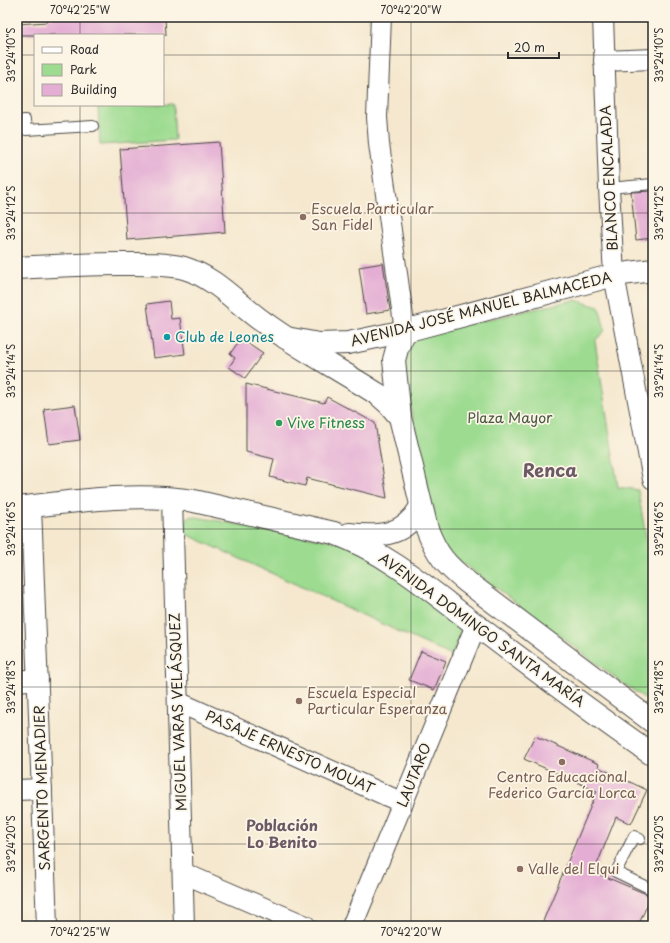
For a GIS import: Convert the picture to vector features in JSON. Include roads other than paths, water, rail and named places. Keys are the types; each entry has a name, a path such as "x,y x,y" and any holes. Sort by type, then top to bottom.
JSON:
{"main road":[{"name":"AVENIDA JOSÉ MANUEL BALMACEDA","path":"17,268 135,264 171,265 184,268 210,279 223,288 252,315 286,338 379,395 389,404 400,418 421,506"},
{"name":"AVENIDA JOSÉ MANUEL BALMACEDA","path":"286,338 308,342 334,344 348,343 406,331 614,275 653,270"},
{"path":"400,418 394,360 397,349 406,331"},
{"name":"AVENIDA DOMINGO SANTA MARÍA","path":"24,507 133,496 172,498 194,501 334,533 364,545 391,561 653,755"},
{"path":"334,533 378,535 397,531 411,520 421,506"},
{"name":"AVENIDA DOMINGO SANTA MARÍA","path":"421,506 427,529 433,543 439,555 453,571 653,722"}],"street":[{"path":"381,17 377,117 378,144 406,331"},
{"name":"BLANCO ENCALADA","path":"602,17 608,188 614,275 653,474"},
{"path":"604,60 653,59"},
{"name":"MIGUEL VARAS VELÁSQUEZ","path":"172,498 184,926"},
{"name":"SARGENTO MENADIER","path":"24,507 38,679 47,926"},
{"name":"LAUTARO","path":"352,926 476,625"},
{"path":"17,681 38,679"},
{"name":"PASAJE ERNESTO MOUAT","path":"178,702 403,803"},
{"path":"17,790 42,789"},
{"path":"183,873 306,926"}],"lane":[{"path":"17,121 25,120 26,130 93,126"},
{"path":"608,188 653,184"},
{"path":"640,839 634,836 616,872 653,890"}],"place":[{"name":"Escuela Particular San Fidel","path":"303,217"},
{"name":"Club de Leones","path":"167,337"},
{"name":"Vive Fitness","path":"279,423"},
{"name":"Escuela Especial Particular Esperanza","path":"299,701"},
{"name":"Centro Educacional Federico García Lorca","path":"562,762"},
{"name":"Valle del Elqui","path":"520,869"}],"district":[{"name":"Renca","path":"550,471"},
{"name":"Población Lo Benito","path":"282,834"}],"park label":[{"name":"Plaza Mayor","path":"510,418"}]}
